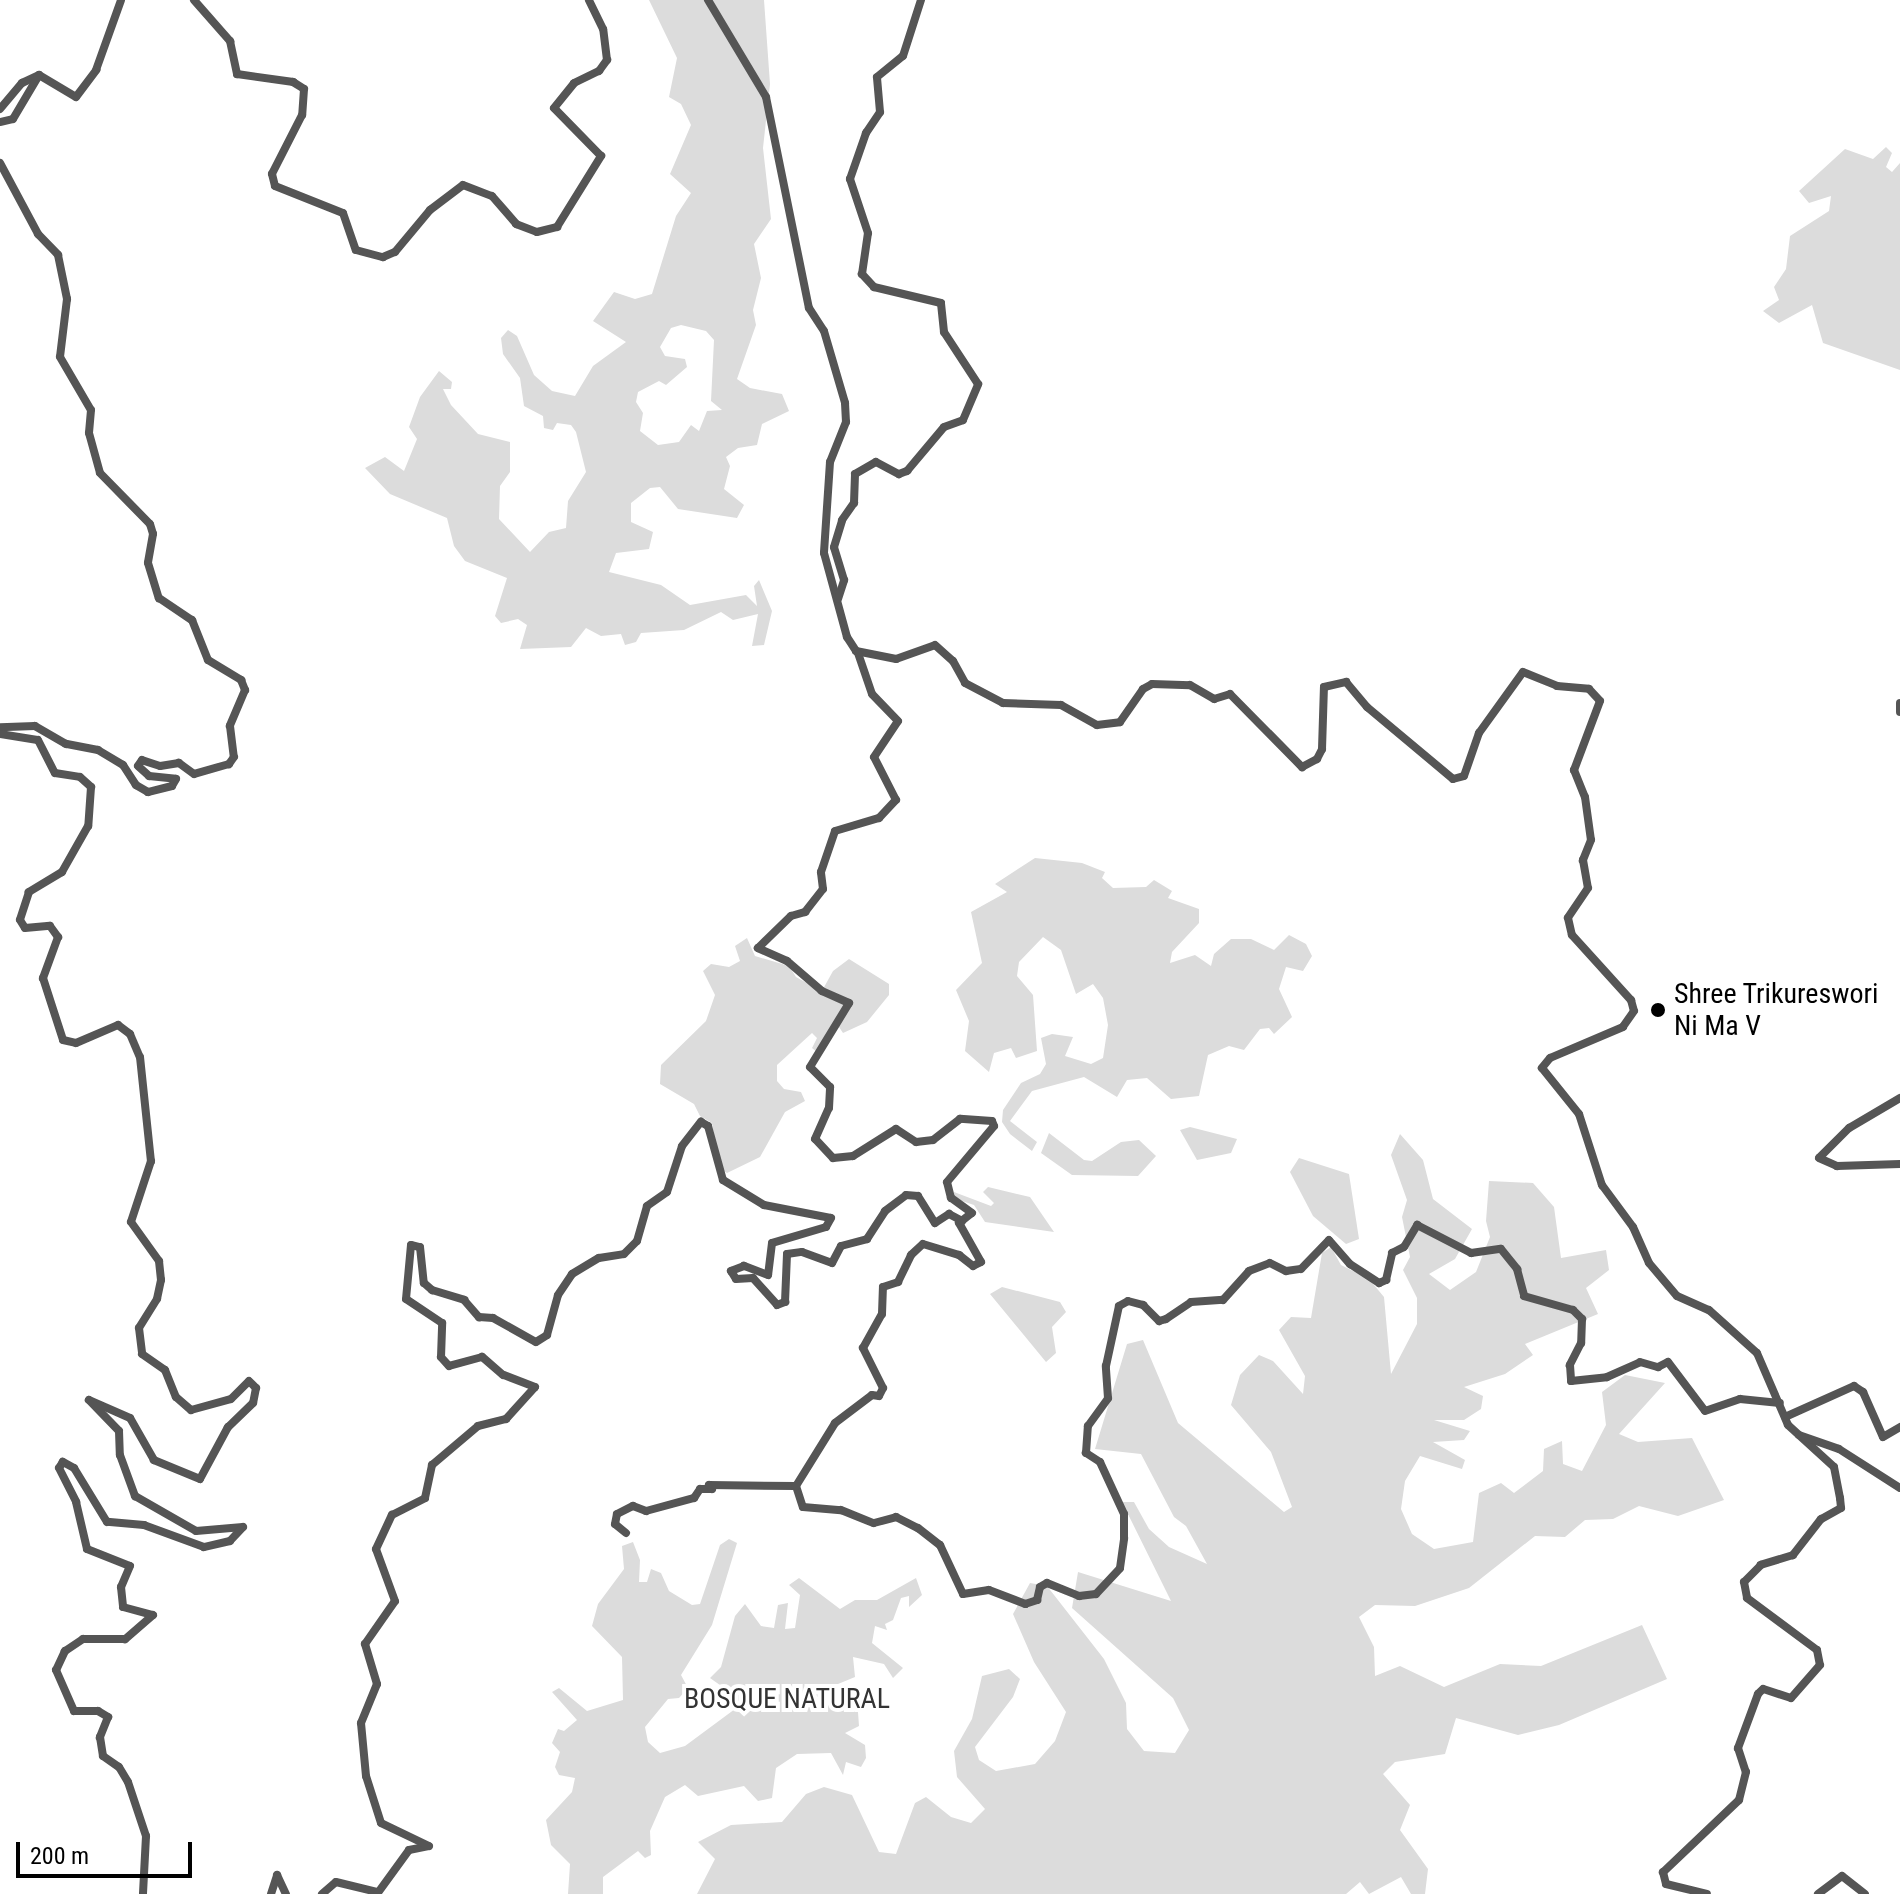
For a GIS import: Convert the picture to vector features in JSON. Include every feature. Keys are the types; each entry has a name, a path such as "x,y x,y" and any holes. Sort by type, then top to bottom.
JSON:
{"street":[{"path":"39,75 76,97 96,70 121,0"},
{"path":"194,0 230,41 237,74 293,82 304,89 302,115 272,174 275,186 343,213 356,250 383,257 395,252 430,210 463,185 492,196 516,224 537,232 557,227 601,156 554,108 574,83 599,71 607,60 603,29 589,0"},
{"path":"708,0 766,97 809,308 828,341 835,380 845,403 846,422 834,446 826,505 824,553 847,637 856,651 872,694 898,721 874,757 896,800 879,818 835,831 821,872 823,889 805,912 791,916 758,948 787,961 822,991 849,1003 810,1067 830,1087 829,1108 815,1139 833,1158 853,1156 896,1129 916,1142 933,1140 960,1119 992,1121 994,1126 947,1182 951,1198 972,1213 959,1223 981,1262 973,1266 959,1255 923,1244 911,1255 909,1269 898,1282 883,1287 882,1314 863,1348 883,1388 879,1396 872,1395 835,1423 796,1486"},
{"path":"837,600 844,580 834,547 842,520 854,503 855,474 876,462 899,474 907,471 944,427 963,420 978,384 944,332 941,303 874,287 862,274 868,233 850,179 866,133 880,112 877,77 903,56 921,0"},
{"path":"0,109 22,83 39,75"},
{"path":"0,122 13,119 39,75"},
{"path":"0,163 38,234 58,255 67,299 60,357 70,382 91,410 89,433 100,473 150,524 153,534 148,563 159,598 192,620 208,660 241,680 245,690 230,726 234,757 229,764 206,775 194,774 179,763 160,766 142,760 138,766 149,776 176,779 172,786 148,792 136,785 123,765 98,750 66,744 35,726 0,727"},
{"path":"856,651 896,659 935,645 953,661 965,683 1003,703 1061,705 1097,725 1120,722 1143,689 1152,684 1190,685 1214,699 1230,694 1302,767 1322,749 1324,687 1346,682 1367,707 1453,779 1464,776 1479,733 1523,672 1594,693 1600,701 1596,720 1574,770 1587,808 1591,840 1583,873 1588,888 1568,918 1572,935 1631,1000 1634,1011 1623,1027 1550,1058 1542,1068 1579,1114 1602,1185 1633,1227 1649,1263 1677,1296 1709,1310 1757,1353 1795,1434 1834,1467 1841,1508 1809,1530 1793,1555 1752,1571 1744,1587 1754,1604 1817,1650 1820,1665 1791,1698 1763,1689 1758,1694 1738,1748 1746,1772 1739,1800 1663,1872 1666,1884 1707,1894"},
{"path":"1900,703 1900,712"},
{"path":"0,734 38,740 55,773 80,777 91,787 88,826 62,872 29,892 20,920 25,928 50,926 58,937 43,978 63,1040 76,1043 118,1025 130,1034 140,1057 151,1161 131,1222 159,1261 161,1280 157,1299 139,1328 142,1354 165,1370 176,1397 191,1410 231,1399 249,1381 256,1388 253,1403 228,1427 200,1479 154,1460 130,1418 89,1400 119,1431 131,1491 196,1531 243,1527 230,1541 195,1546 144,1525 107,1522 74,1468 63,1462 59,1468 76,1502 87,1549 130,1566 121,1587 123,1607 153,1615 125,1639 83,1639 57,1662 74,1711 98,1711 108,1717 100,1737 103,1756 119,1767 128,1782 146,1836 143,1894"},
{"path":"1900,1098 1849,1128 1819,1158 1837,1166 1900,1164"},
{"path":"322,1894 336,1882 377,1893 409,1850 429,1846 381,1823 366,1776 361,1723 377,1684 365,1644 395,1601 376,1549 392,1515 425,1498 432,1465 478,1426 506,1419 535,1387 503,1375 482,1357 449,1366 441,1357 442,1323 406,1299 411,1245 420,1247 424,1283 432,1290 464,1300 479,1317 493,1318 536,1342 547,1335 558,1295 572,1274 599,1258 624,1254 637,1241 647,1206 667,1192 682,1146 701,1122 708,1126 723,1180 764,1205 817,1212 831,1218 826,1227 772,1243 768,1275 744,1266 731,1271 736,1279 753,1278 777,1305 785,1302 787,1254 802,1252 832,1263 841,1246 867,1239 885,1211 906,1195 918,1196 935,1223 949,1214 962,1221"},
{"path":"796,1486 803,1507 841,1510 874,1523 896,1517 918,1528 940,1545 963,1594 989,1590 1025,1604 1037,1600 1040,1587 1047,1583 1079,1596 1096,1594 1120,1568 1124,1538 1124,1514 1100,1462 1086,1453 1088,1426 1108,1398 1106,1366 1119,1306 1128,1301 1143,1305 1159,1321 1166,1319 1191,1302 1223,1300 1249,1271 1270,1263 1286,1271 1301,1269 1329,1240 1350,1264 1379,1283 1386,1280 1392,1253 1404,1247 1417,1225 1471,1253 1501,1249 1517,1269 1524,1296 1573,1310 1582,1319 1570,1365 1571,1381 1607,1377 1640,1362 1658,1367 1668,1362 1705,1411 1740,1399 1780,1403"},
{"path":"1785,1417 1854,1386 1863,1392 1883,1437 1900,1427"},
{"path":"1795,1434 1839,1449 1900,1488"},
{"path":"626,1533 615,1524 617,1514 633,1506 655,1510 726,1483 796,1486"},
{"path":"271,1894 277,1875 286,1894"},
{"path":"1818,1894 1842,1876 1865,1894"}],"green space":[{"path":"649,0 764,0 770,84 763,148 771,219 754,244 761,278 753,310 756,325 737,379 750,388 782,394 789,411 762,424 757,445 738,448 726,457 730,466 724,489 744,505 737,518 678,509 660,487 650,488 631,503 631,522 653,532 649,549 616,553 609,572 661,585 690,605 746,595 757,606 754,586 759,580 772,611 764,645 752,646 758,614 733,620 721,612 684,630 641,633 636,642 625,645 621,634 601,636 586,628 571,647 520,649 527,625 518,619 501,623 495,616 507,578 465,561 454,546 447,518 390,494 365,468 385,457 404,471 417,439 409,427 420,397 439,371 452,382 451,389 443,389 451,405 478,434 510,442 510,472 500,486 499,519 530,552 549,532 566,528 568,501 586,472 576,432 571,425 557,423 553,430 544,428 543,416 524,406 520,378 503,354 501,338 508,330 517,336 534,375 552,391 575,396 593,366 626,342 593,321 614,292 635,299 652,294 676,216 691,193 670,174 691,125 681,104 669,97 677,58","holes":["681,325 706,331 714,340 711,401 722,410 707,411 699,431 691,425 679,442 658,445 640,431 643,413 636,402 638,392 659,381 666,385 687,367 685,359 665,356 660,347 671,328"]},
{"path":"1886,147 1892,153 1886,167 1892,172 1900,163 1900,370 1823,343 1812,305 1779,323 1763,311 1779,300 1774,287 1786,269 1790,236 1829,211 1831,196 1809,203 1799,191 1845,149 1873,159"},
{"path":"1035,858 1082,863 1105,872 1102,878 1113,888 1146,887 1154,880 1172,891 1168,898 1199,909 1199,923 1172,952 1170,963 1195,955 1211,966 1214,954 1231,939 1251,939 1274,950 1289,935 1306,944 1312,956 1303,971 1286,967 1279,989 1292,1017 1274,1034 1269,1028 1260,1029 1244,1050 1229,1046 1208,1055 1199,1096 1171,1099 1147,1078 1127,1080 1117,1097 1084,1077 1032,1091 1010,1121 1037,1142 1032,1151 1010,1134 1002,1122 1003,1110 1021,1083 1040,1074 1046,1064 1041,1038 1052,1034 1073,1037 1065,1056 1091,1064 1103,1058 1108,1025 1103,998 1093,984 1076,994 1061,950 1043,937 1019,962 1017,976 1033,995 1037,1051 1016,1058 1011,1048 994,1053 989,1072 965,1051 969,1021 956,990 982,963 971,912 1007,892 995,884"},
{"path":"747,938 755,956 789,966 796,977 847,1005 817,1052 812,1048 817,1038 812,1033 777,1065 777,1081 784,1089 801,1092 805,1101 785,1112 760,1157 727,1173 719,1168 712,1123 700,1116 694,1104 660,1084 661,1065 706,1021 715,995 703,971 711,964 729,967 740,961 735,946"},
{"path":"849,959 889,984 889,995 867,1022 843,1033 837,1024 851,1002 823,989 833,971"},
{"path":"1190,1127 1237,1139 1231,1153 1197,1160 1180,1130"},
{"path":"1049,1133 1084,1160 1092,1161 1121,1142 1139,1140 1156,1156 1138,1176 1072,1175 1041,1153"},
{"path":"1400,1134 1423,1160 1433,1199 1472,1229 1455,1259 1429,1274 1450,1290 1476,1272 1490,1237 1486,1221 1489,1181 1533,1183 1554,1207 1561,1258 1606,1250 1609,1270 1586,1288 1598,1314 1525,1344 1533,1355 1505,1374 1464,1387 1483,1396 1481,1409 1464,1420 1434,1420 1470,1431 1464,1440 1433,1442 1465,1460 1462,1469 1420,1456 1405,1481 1401,1509 1412,1534 1434,1549 1473,1542 1479,1493 1501,1483 1514,1493 1543,1471 1544,1449 1562,1441 1563,1464 1582,1471 1606,1425 1602,1392 1625,1375 1665,1383 1619,1434 1638,1442 1692,1438 1724,1500 1678,1516 1639,1506 1613,1519 1585,1520 1565,1537 1535,1536 1469,1588 1415,1606 1375,1605 1359,1617 1374,1647 1375,1676 1400,1666 1444,1687 1500,1664 1541,1666 1642,1625 1667,1679 1559,1725 1518,1735 1456,1718 1445,1754 1395,1762 1383,1774 1410,1805 1400,1830 1428,1869 1425,1894 1411,1894 1401,1877 1369,1894 1360,1882 1346,1894 697,1894 715,1859 698,1842 731,1825 782,1822 806,1794 824,1787 852,1795 879,1852 896,1854 915,1803 926,1797 951,1817 971,1823 985,1809 957,1777 954,1751 972,1719 982,1676 1009,1669 1020,1679 1013,1697 975,1747 979,1760 996,1771 1035,1764 1055,1741 1066,1712 1034,1662 1013,1614 1030,1583 1047,1586 1104,1659 1126,1703 1127,1729 1144,1751 1175,1753 1189,1730 1173,1698 1072,1608 1078,1572 1171,1601 1122,1502 1134,1502 1149,1529 1169,1547 1207,1564 1186,1526 1174,1517 1141,1454 1095,1449 1127,1344 1143,1340 1178,1423 1284,1512 1292,1507 1271,1452 1231,1405 1240,1375 1259,1355 1273,1361 1303,1394 1305,1376 1279,1330 1291,1317 1311,1318 1322,1253 1331,1247 1341,1265 1369,1279 1384,1297 1391,1374 1417,1324 1417,1298 1403,1270 1410,1257 1402,1217 1407,1200 1391,1155"},
{"path":"1299,1158 1349,1174 1359,1239 1346,1244 1313,1216 1290,1172"},
{"path":"988,1187 1030,1197 1054,1232 985,1222 974,1205 953,1198 954,1192 991,1206 994,1203 983,1192"},
{"path":"1002,1287 1060,1302 1066,1312 1052,1327 1056,1353 1046,1362 990,1294"},
{"name":"BOSQUE NATURAL","path":"729,1539 737,1543 712,1625 681,1675 688,1688 679,1698 668,1699 645,1727 648,1742 660,1753 685,1746 735,1709 734,1695 710,1678 721,1667 735,1616 745,1604 761,1626 774,1628 778,1605 788,1603 785,1629 795,1628 800,1595 789,1585 799,1578 840,1609 855,1600 877,1600 916,1578 922,1595 909,1607 909,1596 901,1598 893,1620 885,1624 887,1630 875,1626 872,1643 903,1668 893,1678 884,1664 853,1657 855,1677 838,1684 844,1698 857,1698 859,1726 845,1733 865,1745 866,1758 861,1767 846,1762 843,1775 831,1753 797,1754 776,1768 772,1798 758,1801 744,1786 698,1796 685,1785 665,1797 650,1831 651,1855 645,1858 638,1851 603,1877 603,1894 568,1894 570,1864 551,1845 546,1820 572,1792 575,1778 559,1775 555,1767 560,1752 552,1743 558,1729 564,1731 577,1720 552,1692 559,1688 587,1711 623,1700 622,1657 592,1626 598,1604 624,1569 622,1546 633,1542 640,1560 639,1582 647,1582 651,1569 661,1573 669,1591 692,1605 700,1604 720,1545"}],"place":[{"name":"Shree Trikureswori Ni Ma V","path":"1658,1010"}]}
